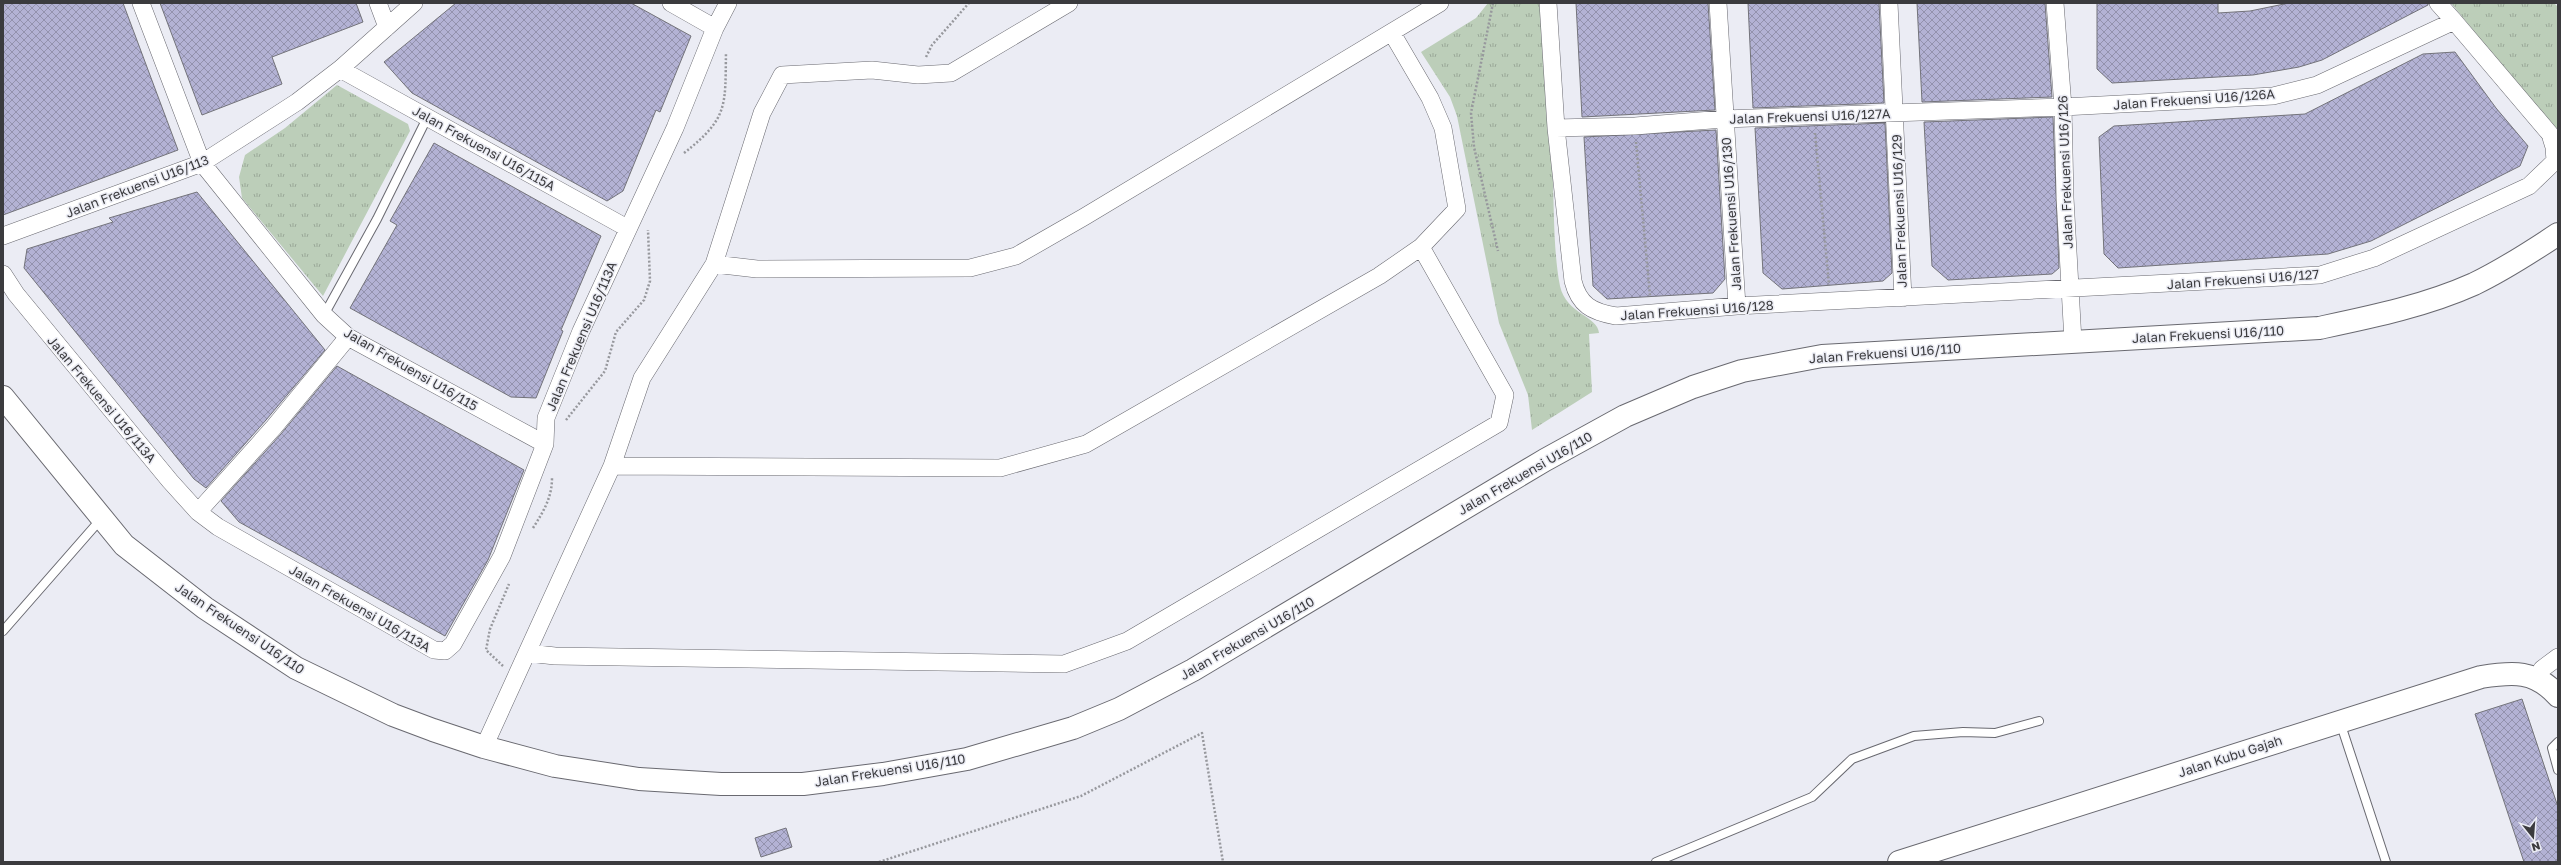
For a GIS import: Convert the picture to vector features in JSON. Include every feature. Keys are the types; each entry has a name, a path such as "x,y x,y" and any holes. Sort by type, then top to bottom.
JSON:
{"street":[{"name":"Jalan Frekuensi U16/115","path":"141,3 202,163 324,315 348,337 545,444"},
{"path":"378,3 387,26"},
{"name":"Jalan Frekuensi U16/113","path":"3,236 202,163 296,102 340,69 414,3"},
{"path":"671,3 715,28"},
{"name":"Jalan Frekuensi U16/113A","path":"3,274 16,294 112,412 198,512 218,527 427,646 439,652 445,651 453,644 502,556 545,444 546,418 627,228 675,128 715,28 728,3"},
{"path":"484,747 612,466 642,378 714,264 762,113 782,75 872,70 918,75 951,73 1069,3"},
{"path":"714,264 757,269 970,268 1016,256 1440,3"},
{"name":"Jalan Frekuensi U16/128","path":"1548,3 1556,128 1576,293 1582,303 1602,314 1623,316 1737,306 2070,289"},
{"name":"Jalan Frekuensi U16/130","path":"1718,3 1724,119 1737,306"},
{"name":"Jalan Frekuensi U16/129","path":"1889,3 1903,298"},
{"name":"Jalan Frekuensi U16/126","path":"2055,3 2063,107 2073,341"},
{"path":"2438,3 2454,21"},
{"name":"Jalan Frekuensi U16/126A","path":"2063,107 2273,96 2317,85 2454,21"},
{"name":"Jalan Frekuensi U16/127","path":"2070,289 2320,275 2374,258 2529,186 2555,161 2554,147 2550,134 2454,21"},
{"path":"612,466 1000,468 1044,457 1086,444 1379,276 1422,247 1457,209 1443,128 1430,98 1392,33"},
{"name":"Jalan Frekuensi U16/115A","path":"340,69 428,116 627,228"},
{"name":"Jalan Frekuensi U16/127A","path":"1556,128 1635,126 1724,119 2063,107"},
{"name":"Jalan Frekuensi U16/110","path":"3,397 101,518 124,545 136,555 205,608 296,668 393,716 484,747 555,766 639,780 721,784 803,784 883,774 967,759 1073,728 1119,709 1193,670 1545,460 1626,416 1693,387 1742,371 1822,356 2319,328 2386,314 2473,284 2513,263 2558,234"},
{"path":"528,653 555,656 1064,664 1127,641 1500,423 1505,395 1422,247"},
{"path":"198,512 274,427 348,337"},
{"path":"2537,678 2542,670 2558,657"},
{"name":"Jalan Kubu Gajah","path":"1898,862 2481,677 2518,673 2537,678 2544,682 2558,696"}],"lane":[{"path":"324,315 377,219 428,116"},
{"path":"3,631 101,518"},
{"path":"1656,862 1812,797 1852,759 1914,736 1963,732 1995,733 2039,721"},
{"path":"2340,721 2386,862"},
{"path":"2558,742 2552,748 2558,770"}],"path":[{"path":"918,75 932,45 969,3"},
{"path":"1493,3 1471,112 1474,147 1498,250"},
{"path":"679,157 707,135 719,118 725,95 726,48"},
{"path":"1814,117 1830,301"},
{"path":"1635,126 1652,313"},
{"path":"563,424 605,371 616,332 644,300 650,281 648,223"},
{"path":"531,532 547,505 552,490 552,476"},
{"path":"509,583 490,629 486,650 516,678"},
{"path":"879,862 1081,796 1202,733 1223,862"}],"green space":[{"path":"1488,3 1545,3 1558,274 1563,295 1568,303 1593,322 1599,333 1589,334 1592,392 1532,430 1528,395 1499,323 1457,116 1450,97 1421,52 1476,18"},
{"path":"2451,3 2554,3 2558,7 2558,134"},
{"path":"337,85 408,124 410,131 323,296 242,198 239,177 245,155 285,128"}],"building":[{"path":"3,3 123,3 178,150 3,215"},
{"path":"160,3 356,3 363,22 272,57 282,84 202,115"},
{"path":"456,3 631,3 691,36 660,112 656,110 623,191 607,201 412,93 384,62"},
{"path":"1576,3 1708,3 1715,110 1582,117"},
{"path":"1748,3 1879,3 1884,103 1753,108"},
{"path":"1917,3 2045,3 2052,97 1922,102"},
{"path":"2097,3 2218,3 2218,13 2250,11 2289,3 2428,3 2428,5 2322,60 2299,67 2253,75 2112,83 2097,69"},
{"path":"2455,52 2496,108 2528,146 2520,166 2371,241 2328,254 2118,268 2104,254 2099,137 2114,126 2305,114 2423,54"},
{"path":"2053,117 2059,268 2052,274 1948,280 1932,266 1924,122"},
{"path":"1885,123 1892,273 1883,281 1782,289 1763,273 1755,128"},
{"path":"1716,130 1725,279 1713,293 1607,299 1593,286 1584,137"},
{"path":"434,143 601,236 561,330 563,331 536,398 511,397 350,308 397,225 390,221"},
{"path":"197,192 325,350 206,488 194,479 24,268 27,249 113,222 109,218"},
{"path":"337,366 524,470 488,560 445,636 239,522 221,501 281,434"},
{"path":"2522,699 2558,807 2558,862 2524,862 2475,714"},
{"path":"786,828 792,847 761,857 755,838"}]}
